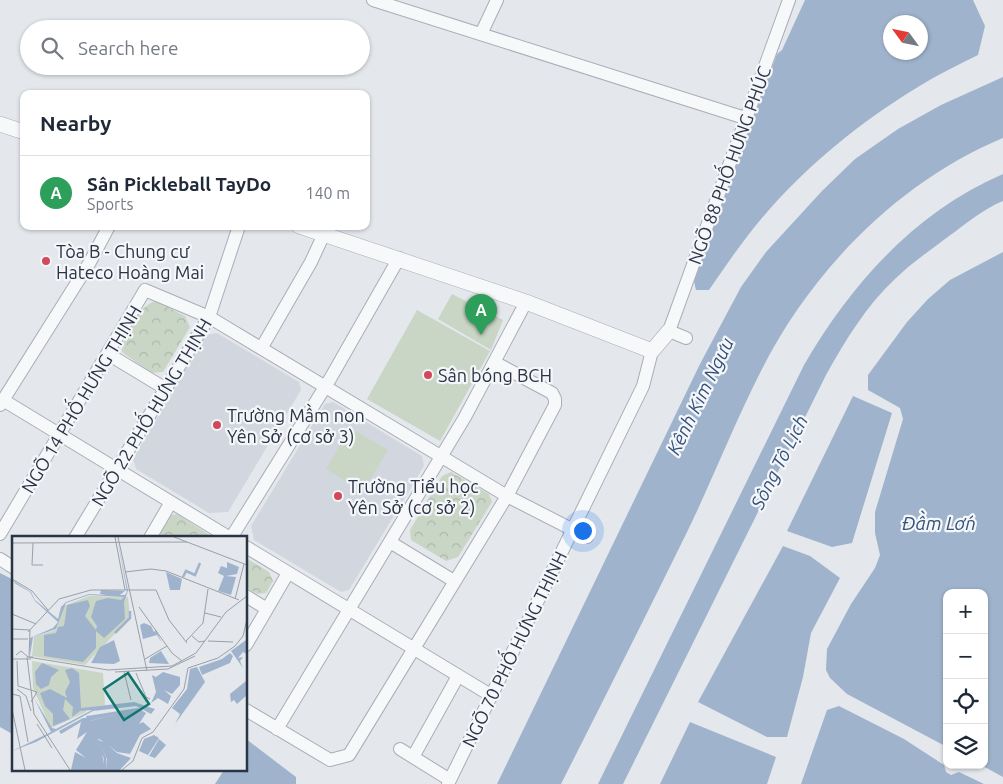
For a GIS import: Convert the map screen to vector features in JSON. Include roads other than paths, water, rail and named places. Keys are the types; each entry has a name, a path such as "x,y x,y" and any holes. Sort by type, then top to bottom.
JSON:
{"street":[{"path":"372,0 392,3 481,34 745,118"},
{"path":"481,34 497,0"},
{"name":"NGÕ 88 PHỐ HƯNG PHÚC","path":"670,331 789,0"},
{"path":"0,124 20,131"},
{"path":"107,230 85,269 2,403 60,435 228,536"},
{"name":"NGÕ 22 PHỐ HƯNG THỊNH","path":"76,536 209,317 238,230"},
{"path":"312,230 526,302 652,350 670,331 686,338"},
{"path":"262,348 311,262 324,234"},
{"path":"232,536 326,386 399,258"},
{"name":"NGÕ 14 PHỐ HƯNG THỊNH","path":"0,534 145,290 209,317"},
{"path":"277,729 442,456 526,302"},
{"path":"209,317 507,496 572,531 587,537"},
{"name":"NGÕ 70 PHỐ HƯNG THỊNH","path":"449,782 643,386 652,350"},
{"path":"108,354 166,389"},
{"path":"248,711 330,760 349,755 507,496 555,405 552,393 494,362"},
{"path":"151,536 171,502"},
{"path":"390,542 454,580"},
{"path":"248,549 492,696"},
{"path":"0,559 12,567"},
{"path":"248,642 288,573"},
{"path":"248,597 267,609"},
{"path":"413,757 458,676"},
{"path":"400,749 449,782"}],"water":[{"path":"805,0 973,0 985,26 978,55 933,78 894,102 827,153 767,213 749,234 709,290 696,290 694,281 777,54 782,50"},
{"name":"Kênh Kim Ngưu","path":"1003,77 1003,138 965,156 928,178 894,204 862,233 832,265 805,298 781,334 751,390 689,528 561,784 497,784 700,364 741,287 766,252 822,191 855,159 898,129 941,105"},
{"name":"Sông Tô Lịch","path":"1003,174 1003,201 975,217 921,257 884,289 857,324 826,375 623,784 598,784 804,365 822,335 864,279 888,253 941,208"},
{"name":"Đầm Lớn","path":"1003,252 1003,777 988,769 988,589 943,589 943,745 847,694 830,678 826,670 827,649 851,604 875,568 880,555 875,533 875,512 903,419 900,408 868,390 868,375 907,322 928,299 950,280"},
{"path":"853,396 892,413 852,543 832,547 787,531"},
{"path":"783,546 810,556 840,578 811,633 803,677 787,737 767,737 698,702"},
{"path":"0,573 12,579 12,734 0,727"},
{"path":"839,706 904,739 943,764 943,769 951,775 959,772 984,784 801,784 827,710"},
{"path":"690,722 776,757 767,784 660,784"},
{"path":"248,741 296,777 296,784 215,784 223,772 248,772"}],"place":[{"name":"Tòa B - Chung cư Hateco Hoàng Mai","path":"46,261"},
{"name":"Sân Pickleball TayDo","path":"481,335"},
{"name":"Sân bóng BCH","path":"428,375"},
{"name":"Trường Mầm non Yên Sở (cơ sở 3)","path":"217,425"},
{"name":"Trường Tiểu học Yên Sở (cơ sở 2)","path":"338,496"}]}
